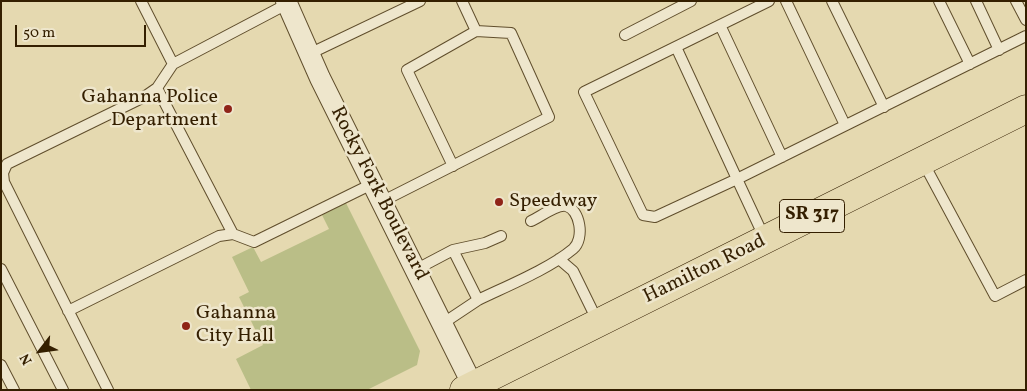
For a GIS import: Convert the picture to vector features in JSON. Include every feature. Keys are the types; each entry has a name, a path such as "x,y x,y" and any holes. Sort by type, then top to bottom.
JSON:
{"main road":[{"name":"Hamilton Road","path":"470,388 598,322 1026,109"}],"street":[{"name":"Rocky Fork Boulevard","path":"287,3 309,54 442,324 470,388"}],"lane":[{"path":"141,1 173,64"},
{"path":"309,54 420,1"},
{"path":"462,1 476,31"},
{"path":"625,35 691,1"},
{"path":"769,1 584,92 643,215 655,217 737,179 1026,36"},
{"path":"786,1 845,126"},
{"path":"832,1 884,106"},
{"path":"939,1 970,64"},
{"path":"976,1 999,50"},
{"path":"1016,1 1026,20"},
{"path":"108,390 4,182 3,173 7,164 144,97 157,88 173,64 287,3"},
{"path":"720,25 782,157"},
{"path":"382,202 453,166 549,117 511,33 476,31 407,70 453,166"},
{"path":"676,47 766,240"},
{"path":"157,88 234,234"},
{"path":"922,161 995,296 1026,280"},
{"path":"68,310 219,236 234,234 254,242 372,184"},
{"path":"442,324 478,300 559,259 575,248 580,240 581,228 571,208 561,207 531,221"},
{"path":"415,270 453,250 485,243 500,236"},
{"path":"453,250 478,300"},
{"path":"559,259 573,271 598,322"},
{"path":"1,269 63,390"},
{"path":"1,365 14,390"}],"green space":[{"path":"343,197 420,351 417,365 367,390 251,390 236,359 263,345 239,297 249,292 232,257 253,247 261,262 329,229 319,209"}],"place":[{"name":"Gahanna Police Department","path":"228,109"},
{"name":"Speedway","path":"499,202"},
{"name":"Gahanna City Hall","path":"186,326"}]}
